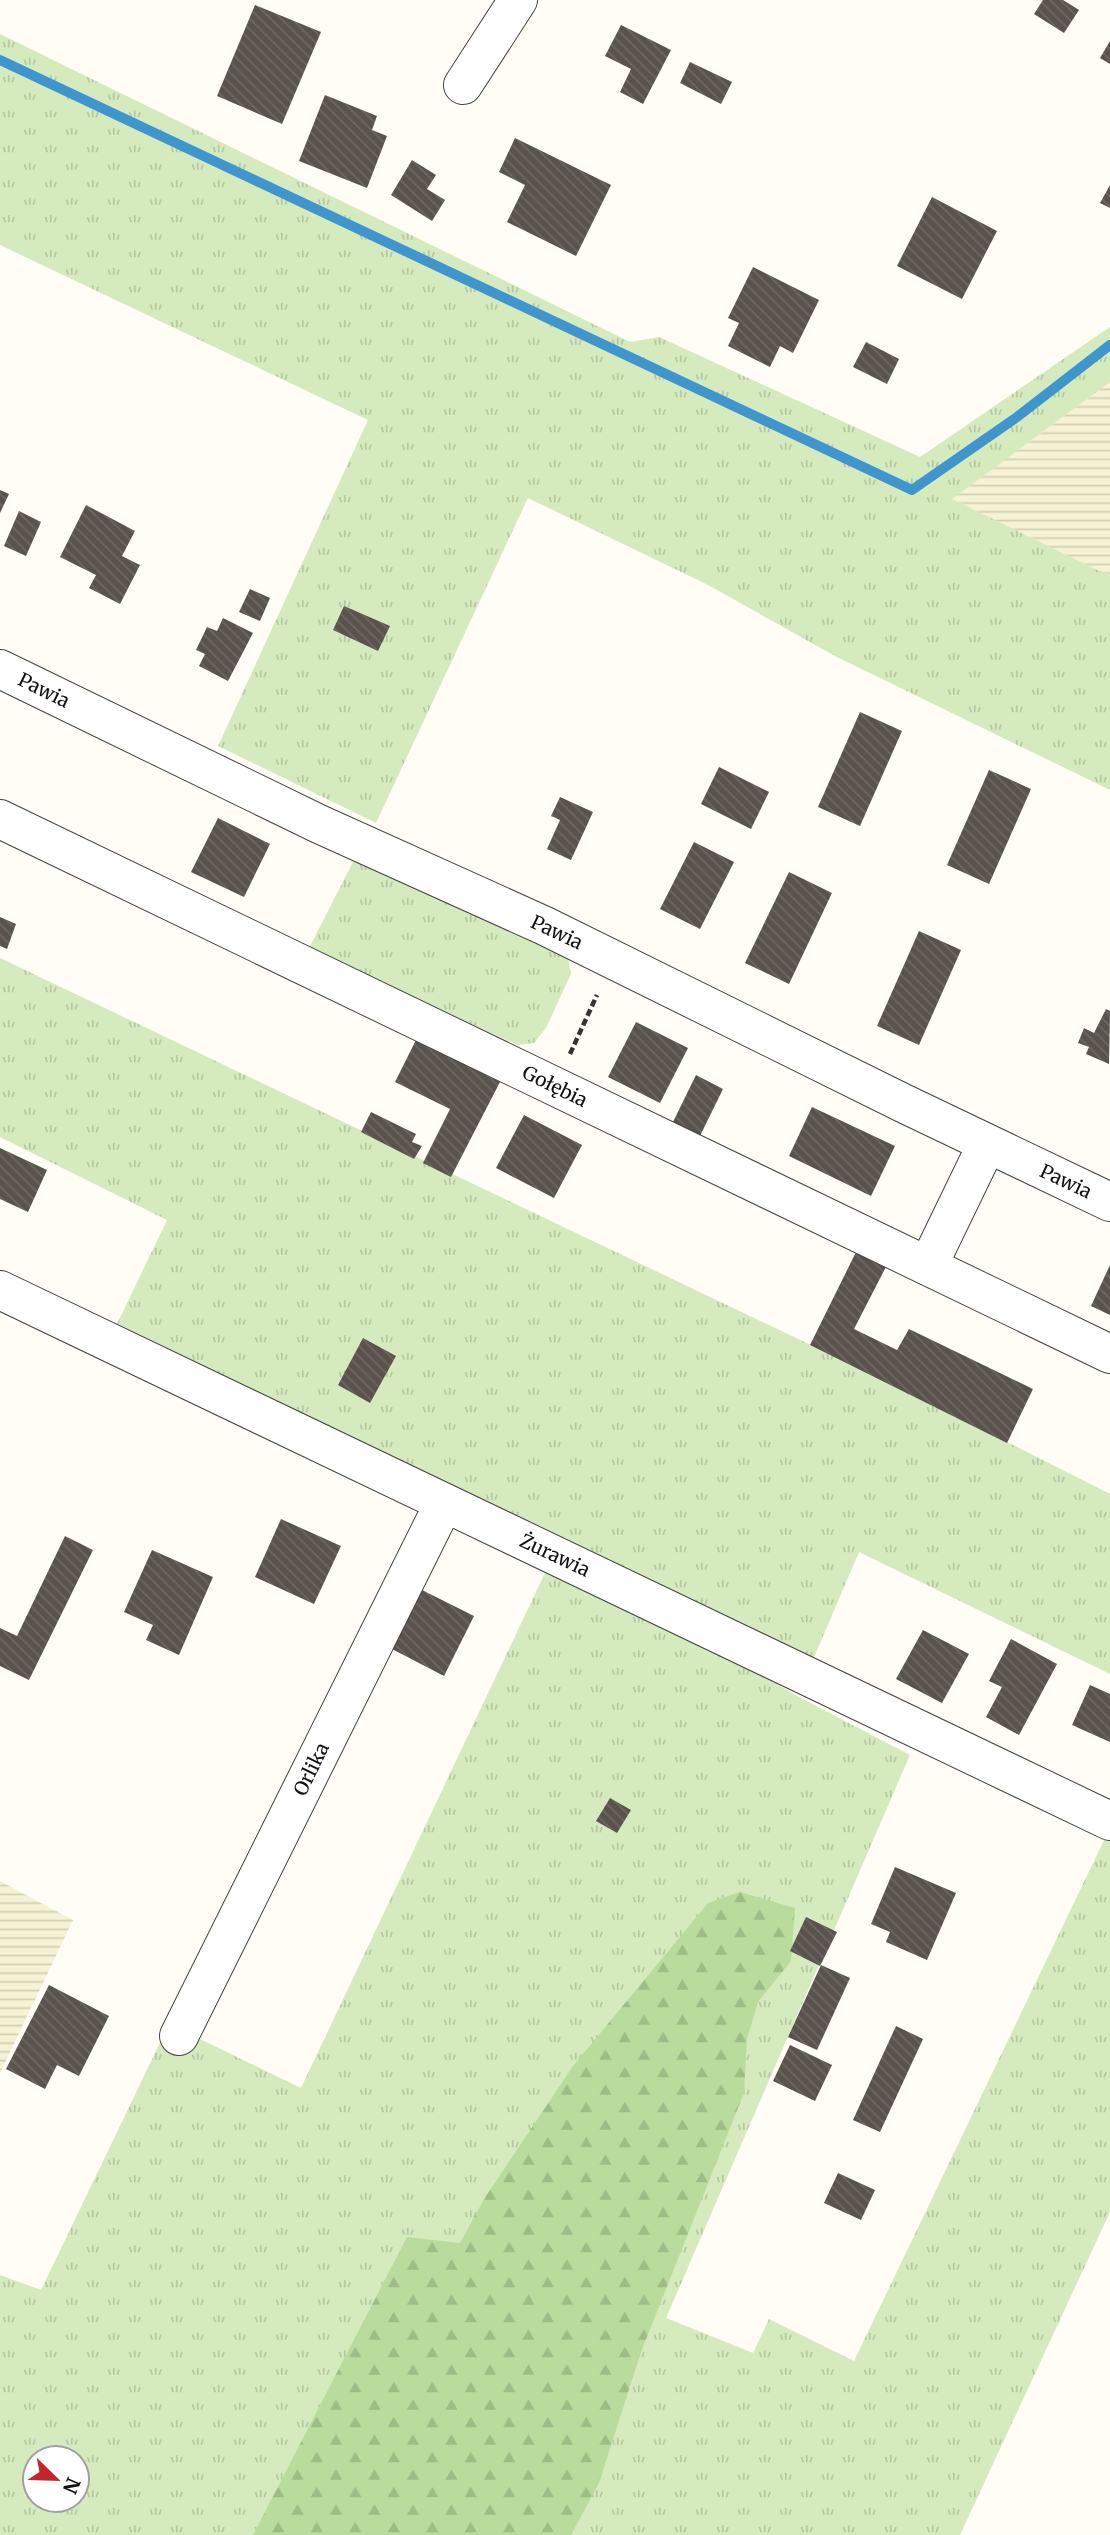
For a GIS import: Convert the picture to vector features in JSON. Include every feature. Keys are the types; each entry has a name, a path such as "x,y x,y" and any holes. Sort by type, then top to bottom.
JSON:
{"street":[{"path":"463,85 518,0"},
{"name":"Pawia","path":"0,669 319,824 614,959 986,1144 1110,1202"},
{"name":"Gołębia","path":"0,819 1110,1354"},
{"path":"928,1266 986,1144"},
{"name":"Żurawia","path":"0,1290 1110,1821"},
{"name":"Orlika","path":"179,2036 444,1503"}],"path":[{"path":"555,1086 614,959"}],"shaded area":[{"path":"1110,382 1110,576 951,499"},
{"path":"0,1881 73,1920 0,2073"}],"green space":[{"path":"0,34 630,342 659,337 920,457 1110,327 1110,382 952,499 1110,576 1110,790 835,656 708,585 528,498 376,823 218,746 368,420 0,245"},
{"path":"354,860 568,958 571,974 546,1028 534,1043 518,1045 308,950"},
{"path":"0,958 882,1379 1110,1494 1110,1674 859,1552 812,1662 117,1324 167,1220 0,1137"},
{"path":"545,1573 751,1668 797,1696 910,1755 666,2318 753,2353 769,2319 854,2361 1107,1834 1110,1835 1110,2212 960,2535 0,2535 0,2275 41,2290 169,2024 301,2088"},
{"path":"740,1892 795,1908 791,1961 758,2002 747,2039 744,2093 641,2352 599,2483 571,2535 253,2535 407,2237 460,2243 484,2199 573,2066 708,1903"}],"building":[{"path":"1043,0 1063,0 1079,10 1064,33 1034,14"},
{"path":"255,5 321,32 282,124 217,96"},
{"path":"621,25 671,50 643,104 620,92 631,69 605,56"},
{"path":"1110,41 1110,64 1100,58"},
{"path":"690,62 732,82 721,104 680,83"},
{"path":"325,95 377,116 372,130 387,136 367,188 299,161"},
{"path":"515,138 611,185 576,256 507,222 525,185 499,172"},
{"path":"412,160 436,175 427,189 445,200 432,221 391,195"},
{"path":"1110,185 1110,208 1100,203"},
{"path":"932,197 997,231 962,299 897,266"},
{"path":"753,267 819,300 793,353 780,346 770,367 728,346 739,323 728,318"},
{"path":"866,342 899,359 887,384 853,367"},
{"path":"0,490 9,494 0,513"},
{"path":"86,505 135,531 122,556 140,565 120,604 89,588 96,575 60,557"},
{"path":"19,511 41,522 26,556 4,546"},
{"path":"250,589 270,598 260,621 239,612"},
{"path":"344,606 390,626 378,651 333,630"},
{"path":"223,618 253,633 228,681 199,666 205,654 196,650 207,627 217,631"},
{"path":"860,712 902,731 860,826 818,807"},
{"path":"719,767 769,792 751,829 701,804"},
{"path":"989,770 1031,789 989,884 947,865"},
{"path":"560,797 593,812 571,860 547,849 560,820 551,816"},
{"path":"218,818 270,844 244,897 191,872"},
{"path":"694,842 734,862 700,929 660,909"},
{"path":"789,872 832,893 789,984 745,963"},
{"path":"0,917 16,924 7,949 0,946"},
{"path":"919,931 961,950 919,1045 877,1026"},
{"path":"1106,1009 1110,1011 1109,1064 1086,1054 1089,1047 1078,1043 1084,1028 1094,1033"},
{"path":"636,1022 688,1048 660,1103 608,1077"},
{"path":"416,1040 500,1082 451,1177 423,1163 450,1109 395,1082"},
{"path":"696,1075 723,1089 699,1138 672,1124"},
{"path":"812,1107 895,1146 871,1196 789,1156"},
{"path":"371,1112 416,1134 412,1142 422,1146 414,1159 361,1132"},
{"path":"524,1115 582,1145 554,1198 496,1168"},
{"path":"0,1148 47,1170 28,1212 0,1199"},
{"path":"859,1246 889,1261 854,1329 897,1350 909,1329 1033,1389 1007,1443 810,1345"},
{"path":"1110,1265 1110,1315 1091,1306"},
{"path":"363,1338 396,1356 370,1403 338,1385"},
{"path":"281,1519 341,1546 314,1604 255,1577"},
{"path":"65,1536 93,1550 29,1680 0,1666 0,1628 17,1636"},
{"path":"152,1550 213,1577 179,1655 146,1640 153,1625 124,1612"},
{"path":"422,1590 474,1616 444,1676 392,1649"},
{"path":"923,1630 969,1654 942,1703 896,1679"},
{"path":"1011,1639 1057,1664 1019,1735 986,1717 1002,1687 989,1681"},
{"path":"1090,1685 1110,1694 1110,1742 1072,1725"},
{"path":"610,1798 631,1810 617,1833 596,1821"},
{"path":"895,1867 956,1893 927,1960 886,1942 890,1932 871,1924"},
{"path":"806,1917 837,1932 820,1966 790,1951"},
{"path":"821,1965 850,1978 817,2050 788,2037"},
{"path":"49,1985 109,2016 79,2076 57,2065 45,2089 6,2069"},
{"path":"896,2026 923,2039 880,2132 853,2120"},
{"path":"790,2045 832,2065 815,2101 773,2081"},
{"path":"838,2173 875,2190 861,2220 824,2203"}],"waterway":[{"path":"0,60 912,490 1017,417 1110,345"}]}
